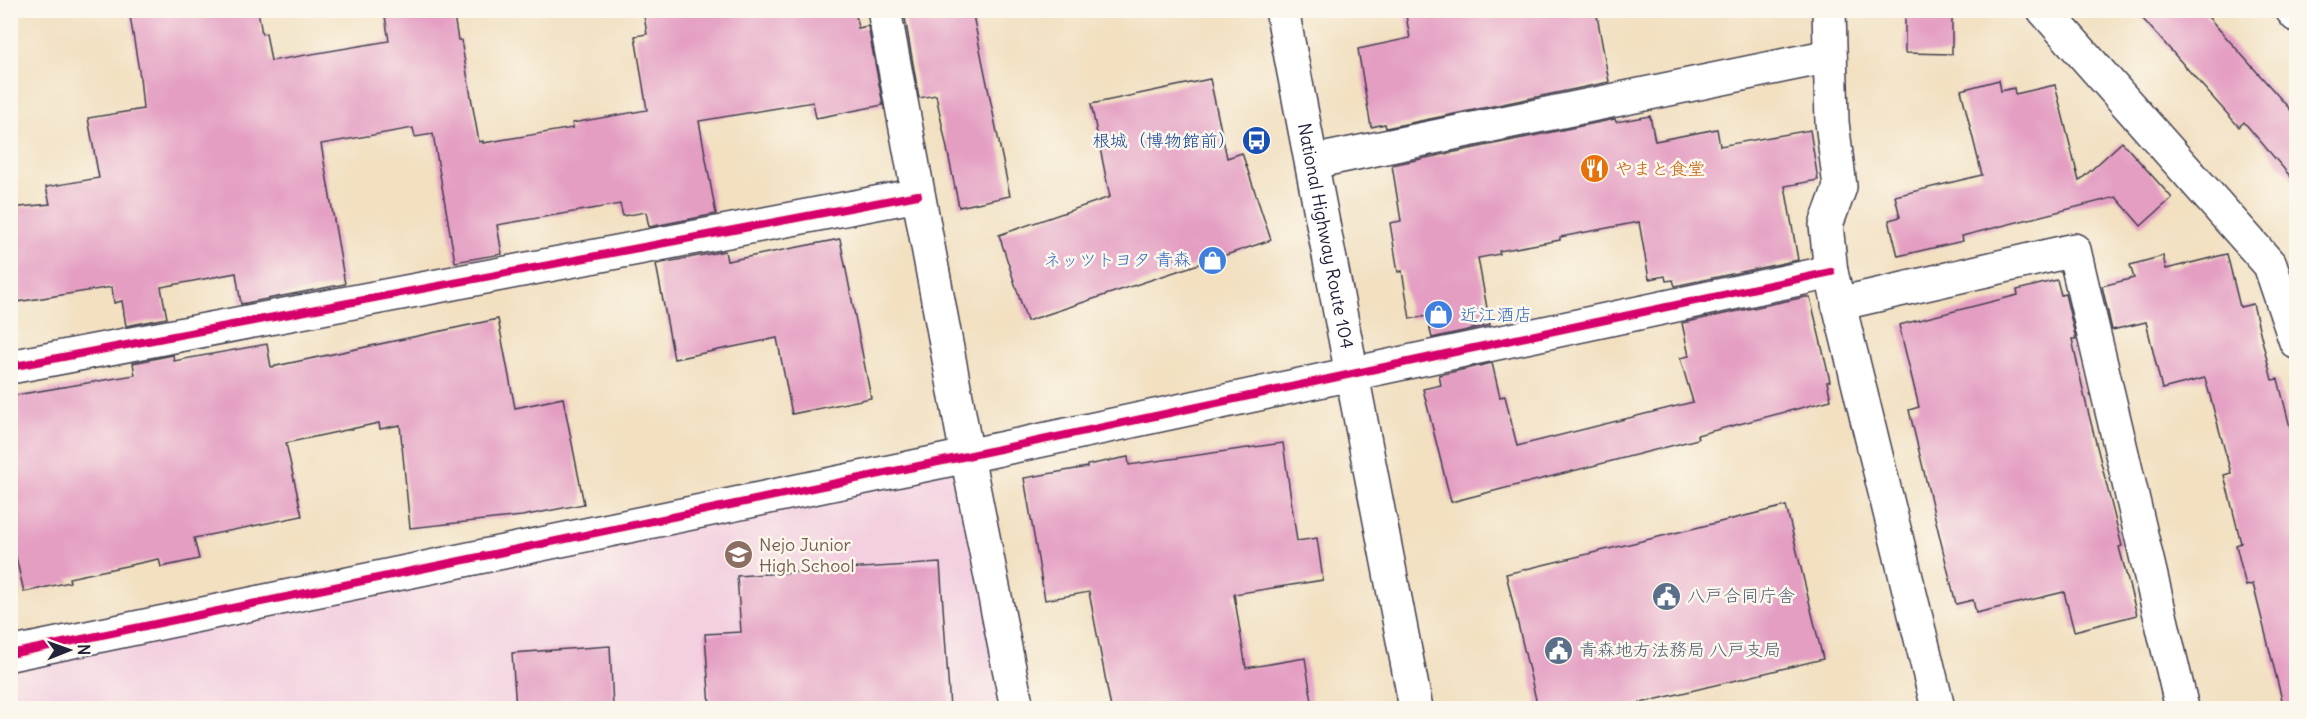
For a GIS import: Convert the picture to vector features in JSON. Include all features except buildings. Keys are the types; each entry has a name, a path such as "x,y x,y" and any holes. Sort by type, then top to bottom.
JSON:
{"main road":[{"path":"884,10 967,456 1017,708"},
{"name":"National Highway Route 104","path":"1282,10 1416,708"},
{"path":"1829,10 1832,122 1840,187 1826,225 1831,272 1938,708"},
{"path":"2044,10 2270,264 2296,342"},
{"path":"2292,10 2296,15"},
{"path":"1312,162 1830,56"},
{"path":"10,367 918,195"},
{"path":"1838,304 2074,250 2182,708"},
{"path":"10,654 967,456 1831,272"}],"shaded area":[{"name":"Nejo Junior High School","path":"967,456 1017,708 11,708 10,654"}],"cycle path":[{"path":"10,367 918,195"},
{"path":"10,654 967,456 1831,272"}],"place":[{"name":"根城（博物館前）","path":"1257,141"},
{"name":"やまと食堂","path":"1594,169"},
{"name":"ネッツトヨタ 青森","path":"1212,260"},
{"name":"近江酒店","path":"1439,315"},
{"name":"Nejo Junior High School","path":"738,555"},
{"name":"八戸合同庁舎","path":"1666,596"},
{"name":"青森地方法務局 八戸支局","path":"1558,650"}]}
